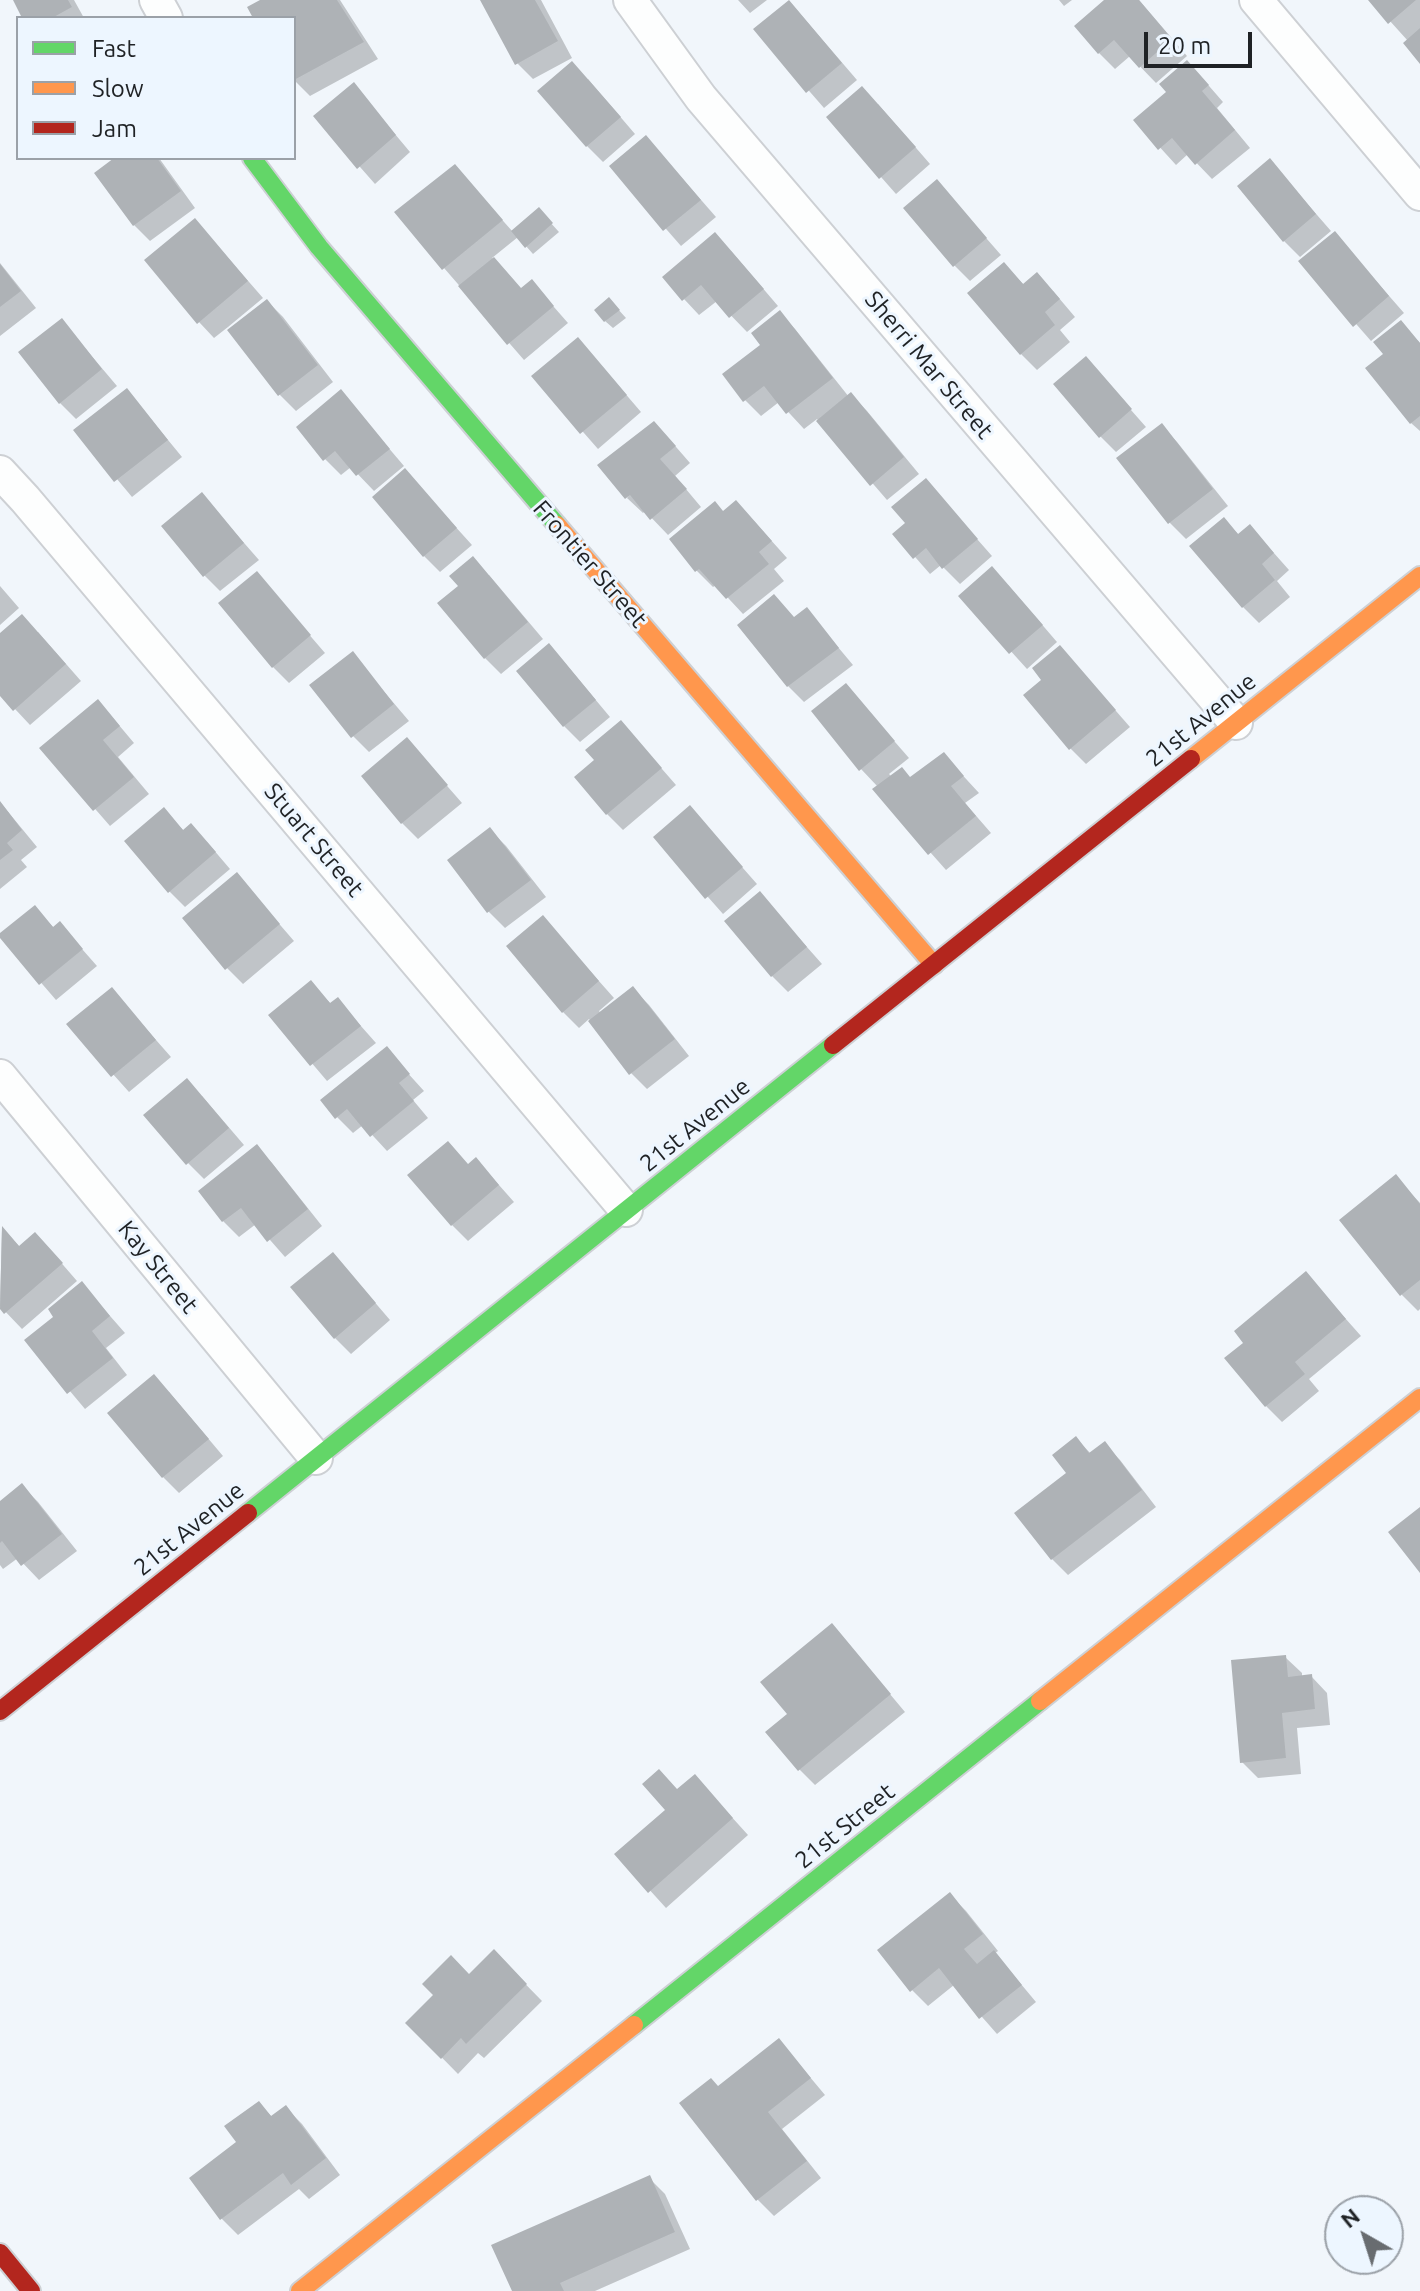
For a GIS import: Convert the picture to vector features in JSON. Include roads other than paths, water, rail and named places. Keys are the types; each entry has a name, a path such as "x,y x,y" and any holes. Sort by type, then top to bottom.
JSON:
{"street":[{"name":"Sherri Mar Street","path":"630,0 701,98 1236,723"},
{"path":"1256,0 1420,194"},
{"name":"Frontier Street","path":"254,160 319,247 934,965"},
{"name":"Stuart Street","path":"0,472 626,1210"},
{"name":"21st Avenue","path":"3,1701 316,1458 1420,576"},
{"name":"Kay Street","path":"0,1076 316,1458"},
{"name":"21st Street","path":"300,2291 1420,1398"},
{"path":"0,2253 31,2291"}]}
